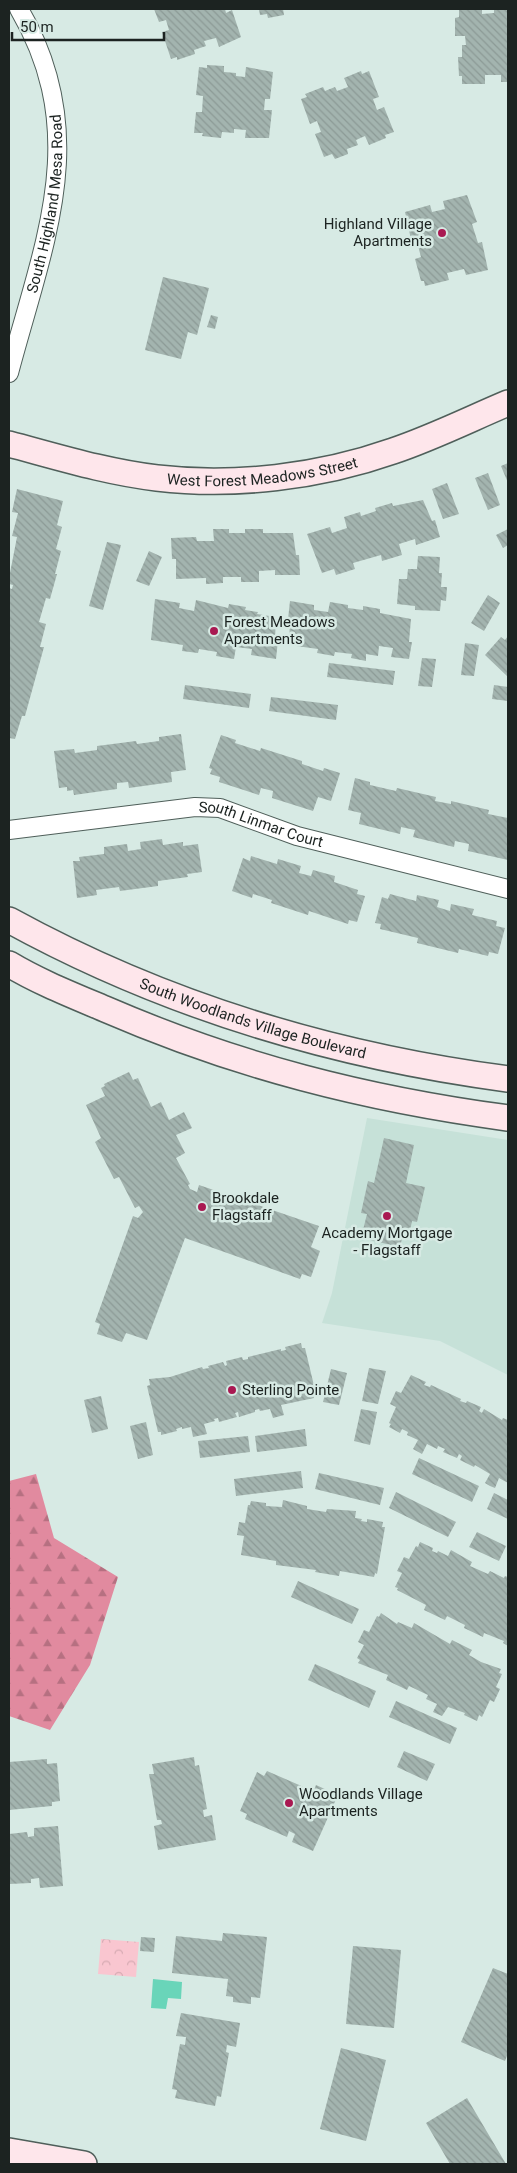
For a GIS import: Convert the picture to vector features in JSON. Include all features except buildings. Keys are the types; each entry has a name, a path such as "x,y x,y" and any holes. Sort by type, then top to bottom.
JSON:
{"street":[{"name":"South Highland Mesa Road","path":"9,373 52,212 58,168 59,139 49,80 41,52 19,9"},
{"name":"West Forest Meadows Street","path":"9,444 90,466 157,478 194,480 259,479 348,464 393,451 508,403"},
{"name":"South Linmar Court","path":"9,830 195,807 220,808 296,836 508,889"},
{"name":"South Woodlands Village Boulevard","path":"9,920 45,940 117,973 190,1003 260,1026 329,1046 402,1062 508,1079"},
{"path":"9,964 120,1016 244,1062 334,1088 508,1118"},
{"path":"9,2151 84,2164"}],"shaded area":[{"path":"367,1118 508,1140 508,1375 440,1341 322,1323 332,1293"},
{"path":"153,1979 182,1982 181,1999 168,1998 166,2009 151,2008"}],"green space":[{"path":"36,1474 54,1538 118,1577 90,1665 50,1730 9,1716 9,1481"},
{"path":"101,1939 139,1942 136,1977 98,1974"}],"place":[{"name":"Highland Village Apartments","path":"442,233"},
{"name":"Forest Meadows Apartments","path":"214,631"},
{"name":"Brookdale Flagstaff","path":"202,1207"},
{"name":"Academy Mortgage - Flagstaff","path":"387,1216"},
{"name":"Sterling Pointe","path":"232,1390"},
{"name":"Woodlands Village Apartments","path":"289,1803"}]}
